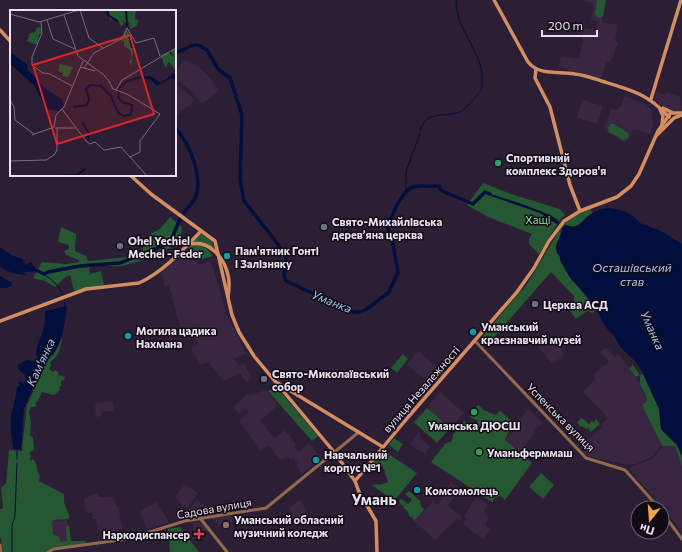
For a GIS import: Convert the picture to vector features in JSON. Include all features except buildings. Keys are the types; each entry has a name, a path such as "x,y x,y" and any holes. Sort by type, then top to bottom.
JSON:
{"main road":[{"path":"494,0 528,62 536,69 549,72 578,74 632,90 651,99 671,116"},
{"path":"651,99 681,0"},
{"path":"0,30 10,41"},
{"path":"536,69 535,78 550,107 570,185 580,211"},
{"path":"659,106 663,116 663,127"},
{"name":"вулиця Незалежності","path":"663,127 682,114"},
{"name":"вулиця Незалежності","path":"355,481 524,284 559,226 569,217 580,211 613,199 628,190 639,174 655,137 671,116 682,114"},
{"path":"131,176 151,194 215,242 233,318 248,347 283,392 334,452 355,481 359,492 374,517 376,524 377,552"},
{"path":"0,321 78,291 103,286 139,282 147,279 171,260 201,231"},
{"path":"188,244 195,243 208,246 219,256 228,274 228,302"},
{"path":"222,276 225,273 228,274"},
{"path":"274,381 383,447"},
{"path":"283,392 284,387"}],"street":[{"name":"Успенська вулиця","path":"475,341 586,458 625,470 652,500"},
{"name":"Садова вулиця","path":"48,552 54,548 127,539 168,525 200,518 266,508 359,432"},
{"path":"200,518 227,552"},
{"path":"670,523 682,539"},
{"path":"0,546 1,552"}],"shaded area":[{"path":"582,0 606,0 602,22 618,25 615,40 618,43 611,61 606,63 601,79 559,67 561,56 579,59 583,42 582,34 577,33 578,27 596,30 598,21 591,20 594,4"},
{"path":"183,60 198,66 212,80 219,91 202,104 193,92 176,80 176,74"},
{"path":"176,84 191,96 194,102 176,115"},
{"path":"656,91 665,95 667,92 680,97 682,111 674,112 660,104 655,98"},
{"path":"624,96 646,104 651,110 653,123 650,134 632,130 630,138 624,142 604,130 611,109 617,110 620,108"},
{"path":"582,100 603,106 597,124 577,118"},
{"path":"184,251 198,264 211,261 226,311 223,314 227,315 246,353 234,359 238,365 243,363 252,378 246,382 240,373 224,381 208,362 201,365 191,349 198,344 192,335 185,338 181,331 169,285 165,286 161,271"},
{"path":"547,336 557,348 559,347 565,354 553,364 536,345"},
{"path":"606,347 614,357 618,354 633,372 647,398 646,402 634,408 642,405 661,445 653,456 636,464 628,465 588,456 580,447 603,427 601,424 608,418 583,392 595,379 595,373 609,362 600,352"},
{"path":"418,351 444,373 433,386 407,365"},
{"path":"266,390 278,405 260,421 275,438 285,430 296,444 294,446 299,452 309,443 321,458 302,474 296,466 298,464 293,458 291,460 287,456 281,460 268,445 260,451 239,422 249,412 246,408 239,413 233,407 246,395"},
{"path":"440,392 464,413 451,428 427,408"},
{"path":"113,401 114,411 101,412 101,416 96,417 95,403"},
{"path":"529,409 543,423 535,430 534,434 520,452 506,440 516,422"},
{"path":"419,432 423,441 430,447 425,454 410,444"},
{"path":"662,446 675,446 682,469 682,531 670,517 670,500 656,500 631,471 632,470 630,467 654,458"},
{"path":"451,482 461,488 456,497 454,496 448,506 463,518 460,521 457,519 435,540 414,521 433,502 438,505"},
{"path":"185,484 198,493 187,509 175,497"},
{"path":"96,493 99,497 112,497 117,507 119,507 120,520 123,528 118,531 119,536 103,538 101,531 99,531 96,519 93,519 92,513 88,513 86,511 84,498"},
{"path":"476,497 488,505 484,511 489,517 485,525 491,530 483,539 463,524 467,518 464,516"},
{"path":"196,500 205,506 206,511 203,512 203,515 195,517 188,512"},
{"path":"300,500 313,520 294,525 289,508"},
{"path":"156,502 169,522 147,529 140,511"},
{"name":"Уманський обласний музичний коледж","path":"232,516 233,529 225,530 214,522 213,518"},
{"path":"67,520 69,543 51,544 51,521"},
{"path":"201,520 209,531 200,538 192,540 189,536 195,531 192,523"}],"green space":[{"path":"597,0 606,0 603,16 600,18 595,14"},
{"path":"611,124 614,124 628,133 628,138 623,140 609,132 608,128"},
{"name":"Хащі","path":"483,183 514,195 560,209 565,215 559,221 539,254 529,244 529,239 532,234 488,217 467,205"},
{"path":"590,209 592,214 577,226 563,226 557,243 556,252 572,280 595,309 593,313 587,311 576,319 567,307 574,302 574,296 551,272 489,343 484,344 481,340 482,337 527,284 563,224 576,215"},
{"path":"170,217 182,227 181,235 175,244 161,253 126,265 97,266 89,268 90,274 101,271 104,285 74,291 70,275 63,279 55,287 45,281 33,278 42,262 66,264 79,262 79,260 66,255 64,251 69,249 69,245 58,242 61,227 76,234 75,251 86,256 88,261 128,257 133,253 141,251 150,234 160,229"},
{"path":"199,234 202,234 211,240 215,249 201,242 192,241"},
{"path":"189,245 203,247 213,256 199,260 187,247"},
{"path":"61,338 59,352 50,362 51,365 49,369 53,372 55,370 59,373 58,375 65,377 64,380 61,381 61,386 59,387 60,390 54,395 42,392 37,402 35,402 35,407 31,407 30,409 30,436 33,437 34,451 32,450 29,453 31,455 30,461 33,459 35,462 40,476 39,481 64,494 64,502 70,518 52,521 53,534 59,537 60,542 67,541 66,527 69,525 71,541 85,541 87,544 54,549 48,552 3,552 0,535 0,509 3,508 1,487 6,484 9,450 23,451 27,405 44,368 43,362 55,352"},
{"path":"403,354 408,359 397,373 391,368"},
{"path":"633,365 640,375 636,377 629,368"},
{"path":"643,374 659,409 661,429 679,449 682,460 682,468 675,446 662,446 642,405 646,402 647,398 640,384 640,375"},
{"path":"276,387 318,436 312,441 268,391"},
{"name":"Уманьферммаш","path":"478,405 483,410 496,415 500,411 513,422 505,440 532,463 505,500 500,496 495,498 492,502 431,462 446,443 451,442 453,435 464,421 474,428 478,421 470,417 472,415 474,416 478,412 475,409"},
{"path":"427,408 450,428 437,443 414,422"},
{"path":"582,418 589,424 592,421 594,423 596,419 600,424 591,432 588,428 586,429 582,426 580,427 577,422"},
{"path":"394,438 403,444 398,452 389,445"},
{"path":"382,452 387,453 417,473 394,501 372,485 379,485 388,482 383,466 367,472 366,470"},
{"path":"541,473 554,485 543,499 529,487"},
{"path":"409,491 421,502 422,508 424,507 423,511 414,521 403,507 406,504 403,506 399,502 401,499 408,504 412,500 405,494"},
{"path":"180,527 199,552 170,552 168,529"}],"water":[{"path":"487,193 548,214 559,222 557,224 540,213 488,195"},
{"name":"Осташівський став","path":"610,208 624,211 632,215 640,223 663,232 682,244 682,456 677,444 661,429 659,409 642,371 635,361 620,347 615,337 608,330 601,319 596,307 571,279 560,260 560,256 557,253 556,247 564,226 575,227 592,213"},
{"path":"0,247 11,255 23,259 25,265 31,262 36,269 35,271 22,273 29,275 21,275 0,267"},
{"path":"0,276 12,283 11,286 7,288 0,288"},
{"path":"67,306 59,345 50,358 43,362 39,360 36,352 44,327 45,311"},
{"path":"26,360 33,361 42,368 24,408 21,449 13,449 11,416 17,387 20,385 18,383 20,381 23,384 25,382 25,375 18,369 18,365"}],"waterway":[{"path":"456,0 457,12 461,23 481,67 481,91"},
{"name":"Уманка","path":"176,53 191,46 200,46 207,50 218,69 230,78 242,115 240,180 244,201 277,243 286,258 284,275 286,281 353,312 361,312 367,309 389,292 398,272 392,239 387,226 401,198 409,189 416,186 439,186 442,191 473,204 485,192 490,194"},
{"path":"420,131 427,119 438,115 462,111 479,93"},
{"name":"Уманка","path":"176,129 190,151 194,161 198,181 195,198 184,213"},
{"path":"406,192 406,171 420,134"},
{"name":"Уманка","path":"31,268 44,274 80,266 120,263 170,243 180,219"},
{"name":"Кам'янка","path":"44,274 57,286 63,295"},
{"name":"Кам'янка","path":"64,298 65,307"},
{"name":"Кам'янка","path":"38,367 40,360"},
{"name":"Кам'янка","path":"17,448 17,459"},
{"name":"Кам'янка","path":"12,552 12,526 15,515 17,463"}],"place":[{"name":"Спортивний комплекс Здоров'я","path":"498,163"},
{"name":"Свято-Михайлівська деревʼяна церква","path":"324,227"},
{"name":"Ohel Yechiel Mechel - Feder","path":"120,246"},
{"name":"Пам'ятник Гонті і Залізняку","path":"227,256"},
{"name":"Церква АСД","path":"535,304"},
{"name":"Уманський краєзнавчий музей","path":"473,332"},
{"name":"Могила цадика Нахмана","path":"128,336"},
{"name":"Свято-Миколаївський собор","path":"264,379"},
{"name":"Уманська ДЮСШ","path":"474,412"},
{"name":"Уманьферммаш","path":"479,452"},
{"name":"Навчальний корпус №1","path":"316,460"},
{"name":"Комсомолець","path":"417,490"},
{"name":"Уманський обласний музичний коледж","path":"226,525"},
{"name":"Наркодиспансер","path":"199,534"}],"district":[{"name":"Умань","path":"374,499"}]}
